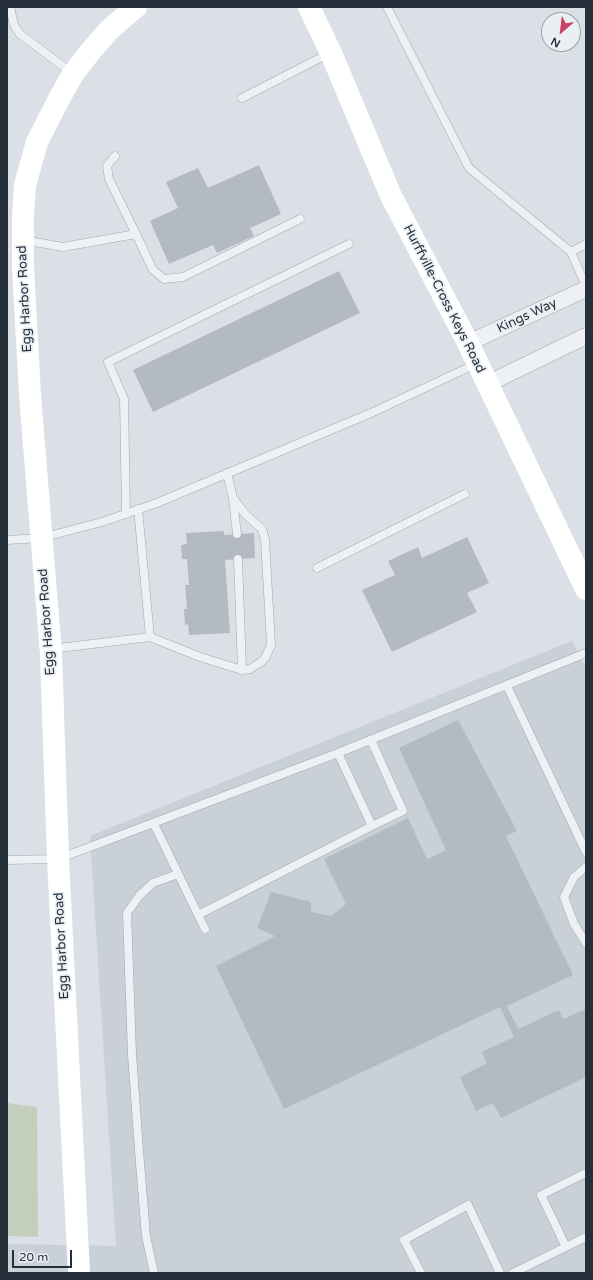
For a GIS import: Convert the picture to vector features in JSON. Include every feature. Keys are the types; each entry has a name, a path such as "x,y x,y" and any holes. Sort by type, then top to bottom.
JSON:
{"main road":[{"name":"Egg Harbor Road","path":"80,1273 58,859 50,649 30,388 22,240 25,185 40,137 73,74 110,30 136,7"},
{"name":"Hurffville-Cross Keys Road","path":"309,7 331,53 391,196 468,343 586,589"}],"street":[{"name":"Kings Way","path":"468,343 586,288"},
{"path":"487,384 586,336"}],"lane":[{"path":"10,7 14,25 20,34 73,74"},
{"path":"387,7 469,168 571,252 586,288"},
{"path":"242,98 331,53"},
{"path":"115,156 106,166 109,179 153,270 164,279 183,276 300,219"},
{"path":"22,240 62,247 136,234"},
{"path":"126,514 124,399 108,362 349,244"},
{"path":"571,252 586,244"},
{"path":"7,540 41,538 102,522 138,510 371,413 477,363"},
{"path":"227,473 233,498 237,534"},
{"path":"317,568 465,494"},
{"path":"50,649 150,637 200,657 242,670 257,666 265,658 270,645 266,539 262,529 245,514 233,498"},
{"path":"138,510 150,637"},
{"path":"238,559 242,670"},
{"path":"7,860 58,859 154,824 338,753 586,653"},
{"path":"507,686 586,852"},
{"path":"198,915 403,811 371,740"},
{"path":"338,753 372,826"},
{"path":"154,824 205,929"},
{"path":"586,867 574,877 564,897 574,924 586,943"},
{"path":"154,1273 146,1236 138,1144 129,993 127,913 139,896 153,883 178,874"},
{"path":"566,1247 541,1195 586,1173"},
{"path":"421,1273 404,1240 468,1206 500,1273"},
{"path":"513,1273 586,1237"}],"shaded area":[{"path":"572,641 586,668 586,1273 7,1273 7,1244 116,1246 90,836"}],"green space":[{"path":"7,1103 37,1107 38,1237 7,1236"}],"building":[{"path":"259,165 281,214 250,228 254,236 217,253 213,245 169,264 150,221 178,208 166,182 198,168 208,188"},
{"path":"339,271 360,313 153,412 133,370"},
{"path":"224,531 224,535 254,533 255,558 225,560 230,633 189,635 188,624 185,625 184,609 187,609 185,585 189,585 187,559 182,559 181,545 187,544 186,533"},
{"path":"467,537 489,583 467,593 477,612 392,652 362,590 395,575 388,561 418,547 422,558"},
{"path":"458,720 517,831 506,836 573,975 507,1006 518,1029 559,1010 563,1019 586,1009 586,1077 501,1118 493,1103 476,1111 460,1077 487,1063 482,1052 514,1037 500,1007 284,1109 216,966 275,936 257,928 271,892 311,902 311,912 331,916 346,904 324,859 408,818 427,859 446,850 399,748"}]}
